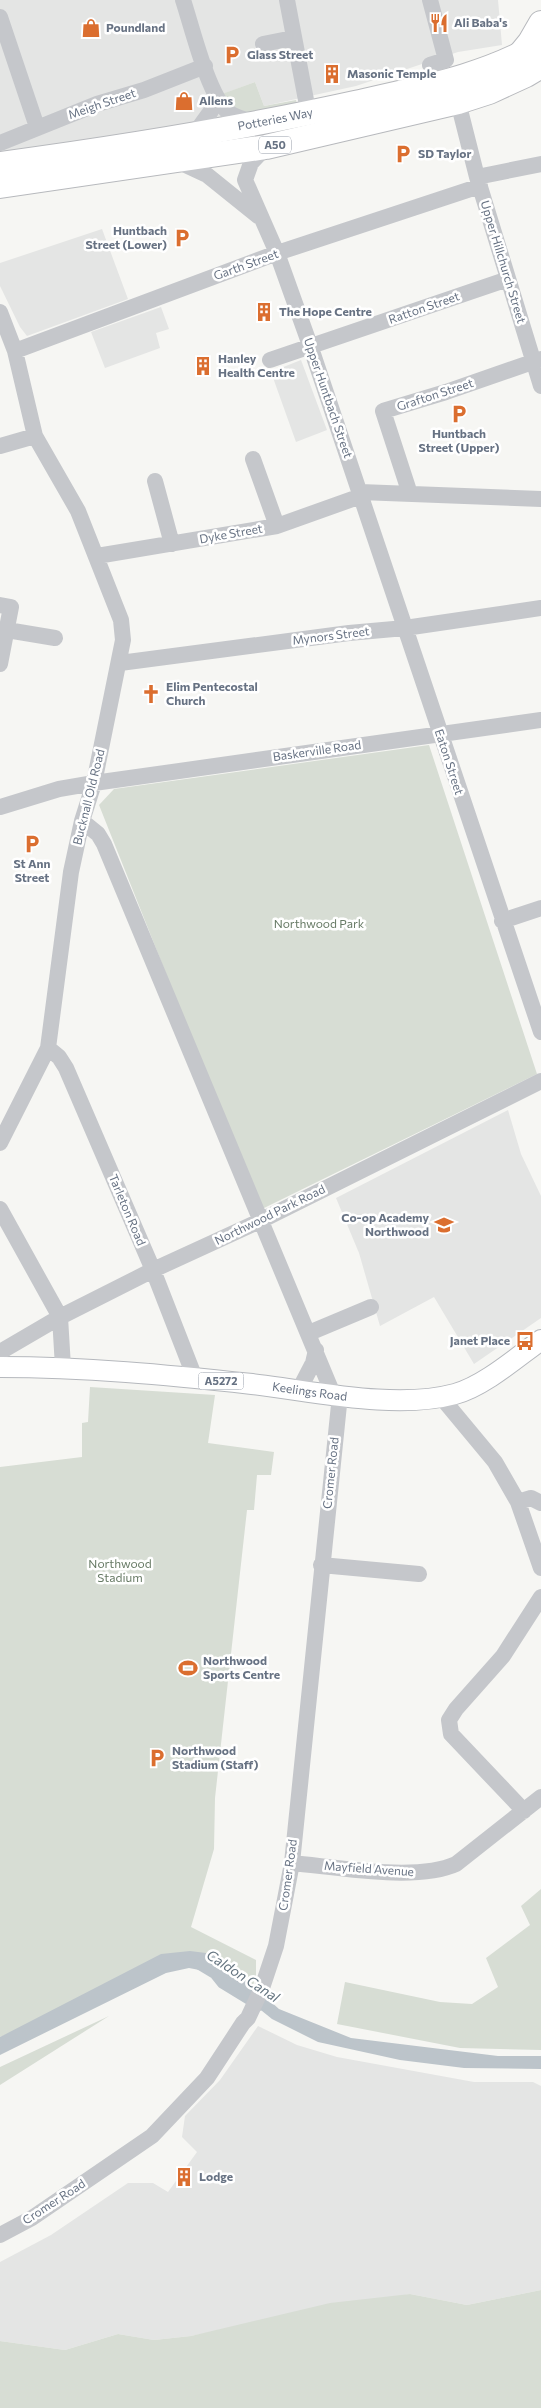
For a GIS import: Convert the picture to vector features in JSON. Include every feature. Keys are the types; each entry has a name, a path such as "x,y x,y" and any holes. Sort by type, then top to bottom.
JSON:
{"highway":[{"path":"516,58 530,42 541,23"},
{"name":"Potteries Way","path":"0,164 193,136 451,81 516,58 541,42"},
{"name":"Potteries Way","path":"0,186 266,147 458,102 496,89 541,66"}],"main road":[{"name":"Keelings Road","path":"0,1367 62,1367 195,1378 375,1399 425,1400 441,1397 476,1385 541,1340"}],"street":[{"path":"183,0 216,96 228,111 237,118 256,123"},
{"path":"287,0 306,100"},
{"path":"430,0 446,60 430,65"},
{"path":"0,17 37,127"},
{"path":"263,44 294,38"},
{"name":"Meigh Street","path":"0,143 37,127 205,66"},
{"path":"193,136 211,111 216,96"},
{"name":"Upper Hillchurch Street","path":"458,102 462,134 479,182 508,279 537,360 541,386"},
{"name":"Upper Huntbach Street","path":"266,147 251,163 245,180 276,253 361,494"},
{"name":"Upper Huntbach Street","path":"177,161 207,175 263,221"},
{"name":"Garth Street","path":"15,351 276,253 479,182 541,164"},
{"name":"Ratton Street","path":"270,360 311,348 508,279"},
{"name":"Bucknall Old Road","path":"0,312 15,351 35,436 45,457 78,511 121,620 123,640 120,663 94,783 82,821 71,872 48,1048 0,1143"},
{"name":"Grafton Street","path":"410,494 383,411 446,392 537,360"},
{"path":"0,446 35,436"},
{"path":"253,459 277,526"},
{"path":"155,481 172,544"},
{"path":"361,494 541,499"},
{"name":"Dyke Street","path":"97,556 277,526 343,503 361,494"},
{"name":"Eaton Street","path":"361,494 541,1032"},
{"path":"0,664 7,630 5,606"},
{"name":"Mynors Street","path":"120,663 349,633 405,628 541,608"},
{"path":"7,630 55,638"},
{"name":"Baskerville Road","path":"0,807 59,789 94,783 541,720"},
{"path":"82,821 98,834 104,844 262,1220 309,1334 317,1359 336,1394"},
{"path":"502,920 541,908"},
{"name":"Tarleton Road","path":"48,1048 59,1057 66,1068 153,1270 195,1378"},
{"name":"Northwood Park Road","path":"0,1352 60,1317 153,1270 262,1220 541,1082"},
{"path":"0,1209 60,1317 62,1367"},
{"path":"309,1334 371,1307"},
{"path":"299,1390 317,1359"},
{"name":"Cromer Road","path":"0,2236 32,2218 152,2136 207,2078 248,2018 262,1988 276,1946 292,1863 336,1394"},
{"path":"441,1397 495,1462 537,1540 541,1568"},
{"path":"518,1502 531,1498 541,1503"},
{"path":"320,1565 419,1574"},
{"path":"524,1811 451,1734 449,1720 456,1709 503,1656 541,1597"},
{"name":"Mayfield Avenue","path":"292,1863 409,1873 443,1870 456,1864 541,1797"}],"shaded area":[{"path":"0,0 498,0 502,45 458,52 356,86 264,106 255,82 223,94 239,111 186,130 0,157"},
{"path":"102,229 128,299 27,336 20,327 0,286 0,263"},
{"path":"161,307 169,329 156,333 160,348 105,368 91,332"},
{"path":"301,360 327,430 296,442 271,372"},
{"name":"Co-op Academy Northwood","path":"508,1110 521,1154 541,1196 541,1318 474,1364 434,1297 380,1326 359,1253 336,1198"},
{"path":"190,1951 214,1954 279,2009 351,2038 498,2056 541,2056 541,2069 464,2068 400,2060 318,2042 272,2019 215,1973 189,1968 166,1973 0,2055 0,2037 161,1954"},
{"path":"258,2026 297,2045 337,2057 474,2082 533,2082 541,2086 541,2290 467,2305 410,2294 191,2336 154,2340 118,2334 65,2350 0,2341 0,2262 51,2235 128,2183 153,2183 168,2192 197,2152 182,2137 185,2116 220,2080"}],"green space":[{"path":"255,82 264,106 296,100 298,109 241,113 222,94"},
{"name":"Northwood Park","path":"429,745 537,1074 260,1210 99,805 114,789"},
{"name":"Northwood Stadium","path":"90,1387 215,1395 208,1443 274,1452 271,1475 257,1475 254,1510 247,1510 215,1798 214,1849 191,1927 256,1960 256,1977 253,1985 214,1954 0,2037 0,1467 82,1457 82,1423 88,1422"},
{"path":"541,1889 541,2050 460,2048 337,2024 345,1982 440,2002 472,2004 498,1987 486,1958 530,1925 521,1906"},
{"path":"109,2016 0,2085 0,2067"},
{"path":"541,2290 541,2408 0,2408 0,2341 65,2350 118,2334 154,2340 191,2336 330,2303 410,2294 467,2305"}],"waterway":[{"name":"Caldon Canal","path":"200,1964 215,1973 223,1983 259,2005"}],"place":[{"name":"Ali Baba's","path":"439,23"},
{"name":"Poundland","path":"91,28"},
{"name":"Glass Street","path":"232,55"},
{"name":"Masonic Temple","path":"332,74"},
{"name":"Allens","path":"184,101"},
{"name":"SD Taylor","path":"403,154"},
{"name":"Huntbach Street (Lower)","path":"182,238"},
{"name":"The Hope Centre","path":"264,312"},
{"name":"Hanley Health Centre","path":"203,366"},
{"name":"Huntbach Street (Upper)","path":"459,414"},
{"name":"Elim Pentecostal Church","path":"151,694"},
{"name":"St Ann Street","path":"32,844"},
{"name":"Co-op Academy Northwood","path":"444,1225"},
{"name":"Janet Place","path":"525,1341"},
{"name":"Northwood Sports Centre","path":"188,1668"},
{"name":"Northwood Stadium (Staff)","path":"157,1758"},
{"name":"Lodge","path":"184,2177"}]}
